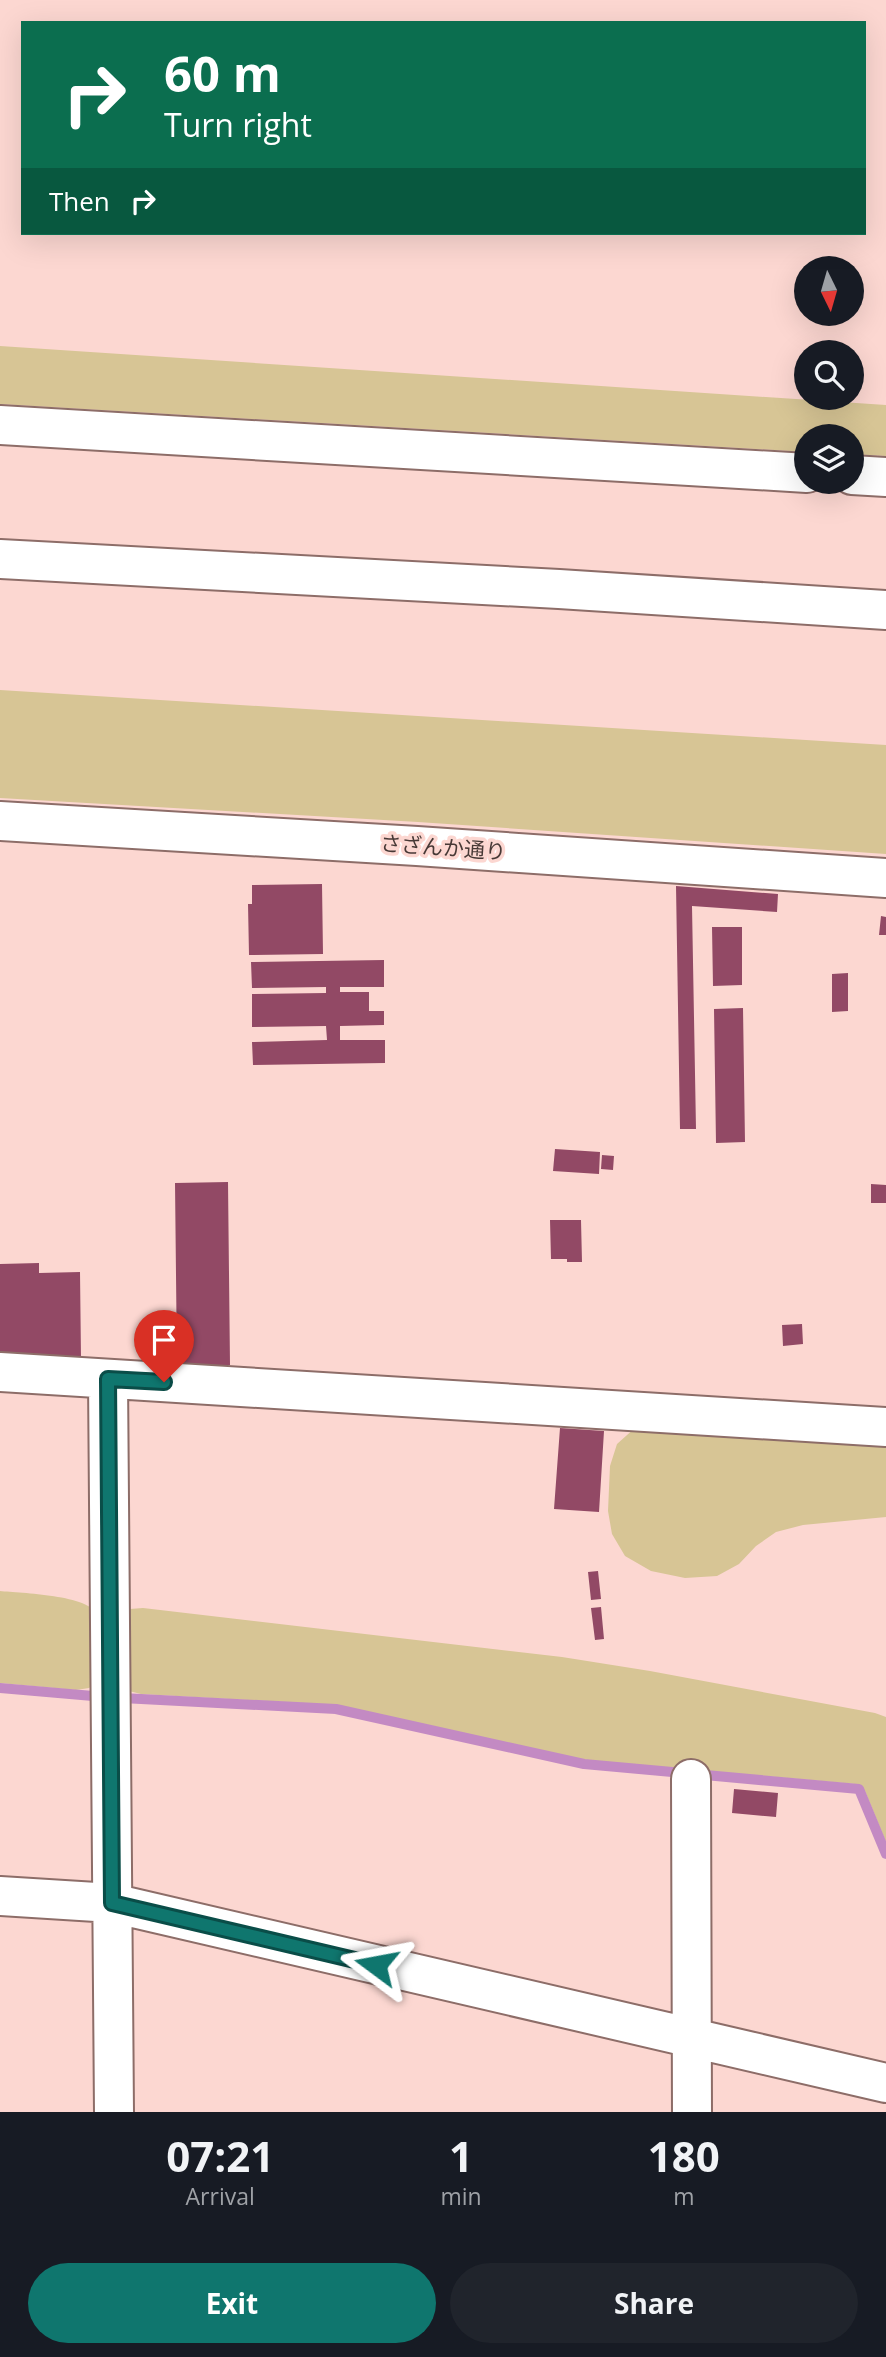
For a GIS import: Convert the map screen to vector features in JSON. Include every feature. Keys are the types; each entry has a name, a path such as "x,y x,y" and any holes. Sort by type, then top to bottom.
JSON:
{"street":[{"path":"0,425 794,472"},
{"path":"864,476 886,477"},
{"path":"0,559 559,589 886,610"},
{"name":"さざんか通り","path":"0,821 886,878"},
{"path":"0,1372 886,1427"},
{"path":"108,1379 114,2112"},
{"path":"691,1779 692,2112"},
{"path":"0,1896 112,1903 886,2083"}],"shaded area":[{"path":"0,346 794,399 794,410 864,410 864,404 886,405 886,456 864,455 864,424 794,424 794,451 0,404"},
{"path":"0,690 886,745 886,854 418,822 0,798"},
{"path":"636,1427 886,1437 886,1517 803,1525 776,1532 756,1546 739,1564 717,1576 685,1578 651,1571 625,1556 612,1534 608,1511 610,1466 617,1444"},
{"path":"0,1591 54,1596 92,1608 98,1630 98,1681 89,1688 76,1690 0,1683"},
{"path":"143,1608 562,1657 875,1713 886,1717 886,1842 865,1791 855,1784 585,1760 337,1705 141,1694 129,1691 120,1617 130,1609"}],"building":[{"path":"322,884 323,954 249,955 248,904 252,904 252,885"},
{"path":"676,886 778,894 777,912 692,906 696,1129 680,1129"},
{"path":"881,916 886,917 886,935 879,935"},
{"path":"712,927 742,927 742,985 713,986"},
{"path":"384,960 384,987 340,987 340,992 369,992 369,1011 384,1011 384,1025 340,1026 340,1040 385,1040 385,1063 253,1065 252,1042 327,1040 326,1026 252,1027 252,994 326,993 326,987 252,988 251,962"},
{"path":"848,973 848,1011 832,1012 832,974"},
{"path":"743,1008 745,1142 716,1143 714,1009"},
{"path":"555,1149 600,1152 599,1174 553,1171"},
{"path":"602,1155 614,1156 613,1170 601,1169"},
{"path":"228,1182 230,1365 177,1366 175,1183"},
{"path":"871,1184 886,1185 886,1203 871,1203"},
{"path":"550,1220 581,1220 582,1262 551,1259"},
{"path":"39,1263 39,1273 80,1272 81,1359 0,1360 0,1264"},
{"path":"802,1324 803,1344 783,1346 782,1325"},
{"path":"560,1428 604,1431 599,1512 554,1509"},
{"path":"598,1571 601,1599 591,1600 588,1572"},
{"path":"601,1607 604,1639 595,1640 591,1608"},
{"path":"734,1789 778,1793 776,1817 732,1813"}],"waterway":[{"path":"0,1688 93,1696"},
{"path":"122,1698 336,1709 584,1764 859,1789 886,1854"}],"route":[{"path":"164,1382 108,1379 112,1903 376,1965"}]}
